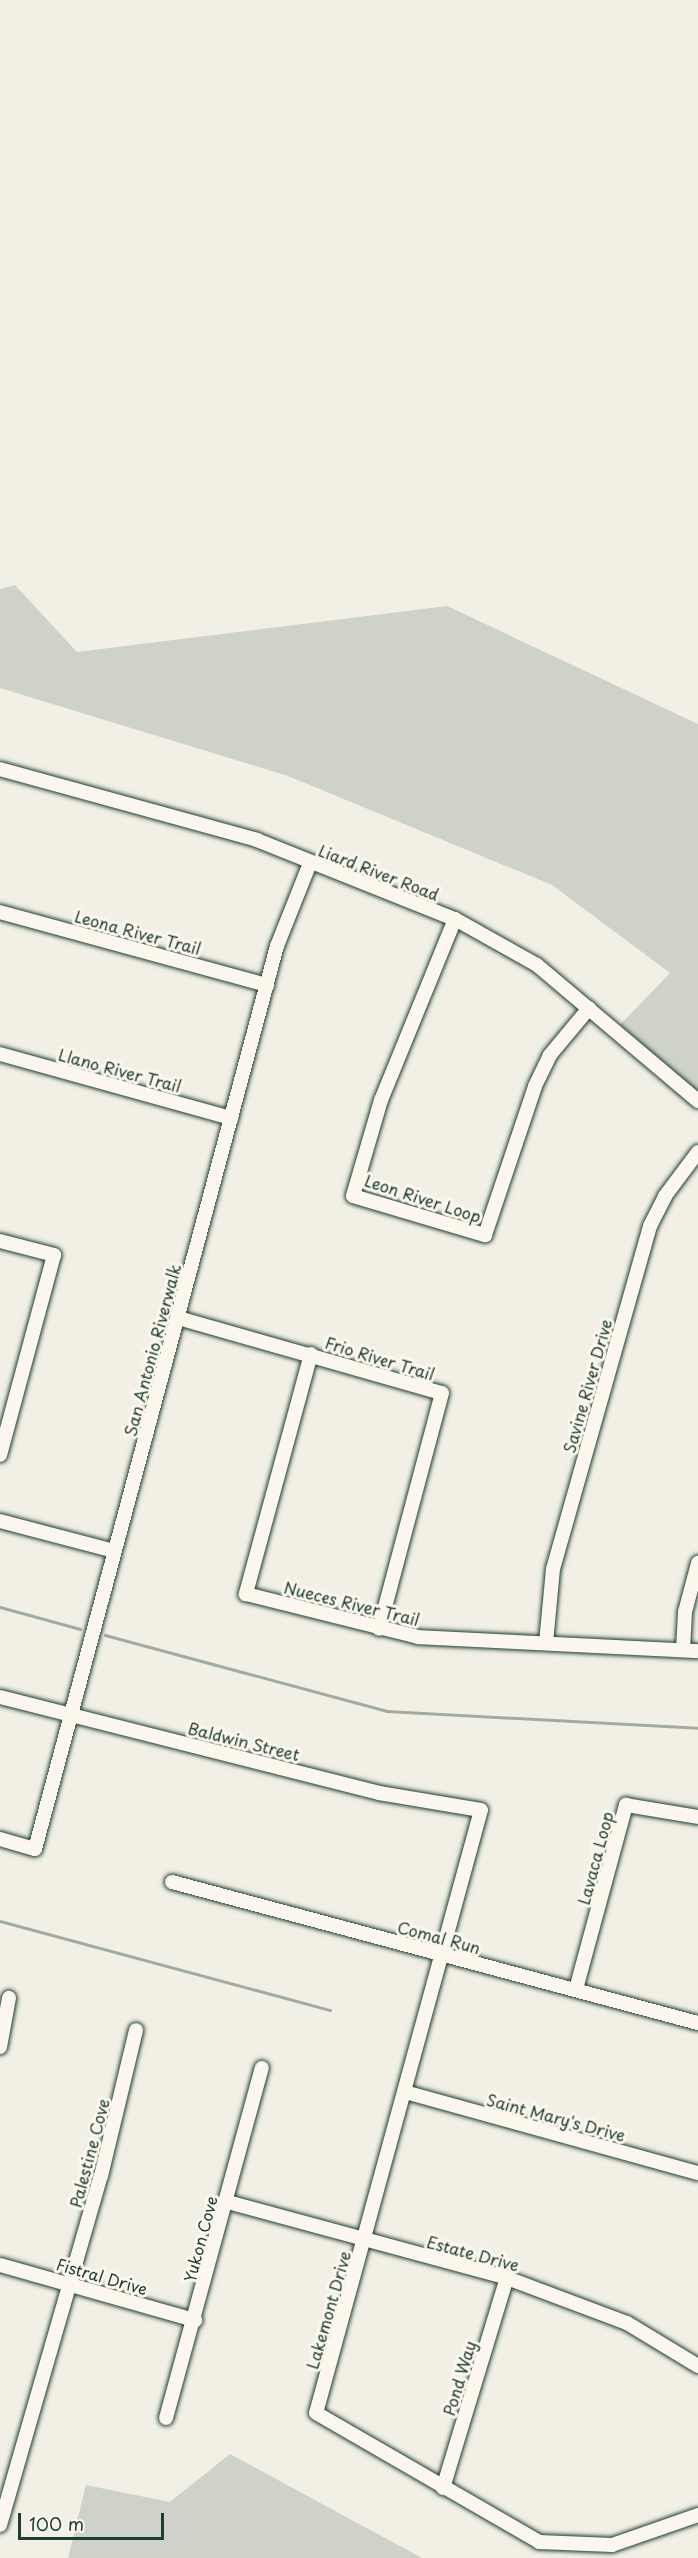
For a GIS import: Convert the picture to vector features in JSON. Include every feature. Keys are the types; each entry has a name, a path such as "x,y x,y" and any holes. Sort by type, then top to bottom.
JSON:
{"street":[{"name":"Liard River Road","path":"0,769 207,824 455,919 537,965 698,1101"},
{"name":"San Antonio Riverwalk","path":"0,1839 36,1849 267,985 310,863"},
{"name":"Leona River Trail","path":"0,912 267,985"},
{"name":"Leon River Loop","path":"455,919 381,1100 353,1196 485,1235 535,1086 550,1055 589,1008"},
{"name":"Llano River Trail","path":"0,1054 231,1118"},
{"name":"Savine River Drive","path":"546,1643 553,1569 650,1226 664,1196 698,1152"},
{"path":"0,1241 54,1255 0,1455"},
{"name":"Frio River Trail","path":"178,1317 442,1393 379,1629"},
{"name":"Nueces River Trail","path":"311,1354 246,1594 418,1637 698,1651"},
{"path":"0,1521 114,1551"},
{"path":"684,1650 685,1612 698,1563"},
{"name":"Baldwin Street","path":"0,1697 379,1793 481,1810"},
{"name":"Lavaca Loop","path":"576,1989 626,1805 698,1816"},
{"name":"Lakemont Drive","path":"481,1810 365,2241 316,2413 539,2542 612,2545 698,2515"},
{"name":"Comal Run","path":"172,1882 698,2023"},
{"path":"0,2047 9,1998"},
{"name":"Palestine Cove","path":"0,2525 70,2284 136,2030"},
{"name":"Yukon Cove","path":"166,2418 228,2202 262,2068"},
{"name":"Saint Mary's Drive","path":"405,2092 698,2173"},
{"name":"Estate Drive","path":"228,2202 507,2278 627,2324 698,2366"},
{"name":"Fistral Drive","path":"0,2265 195,2320"},
{"name":"Pond Way","path":"443,2488 507,2278"}],"shaded area":[{"path":"15,585 77,652 447,606 698,724 698,1093 620,1025 670,973 552,885 288,776 0,688 0,589"},
{"path":"230,2454 422,2558 68,2558 86,2485 170,2502"}],"waterway":[{"path":"0,1607 80,1629"},
{"path":"105,1635 387,1711 698,1728"},
{"path":"0,1921 330,2010"}]}
